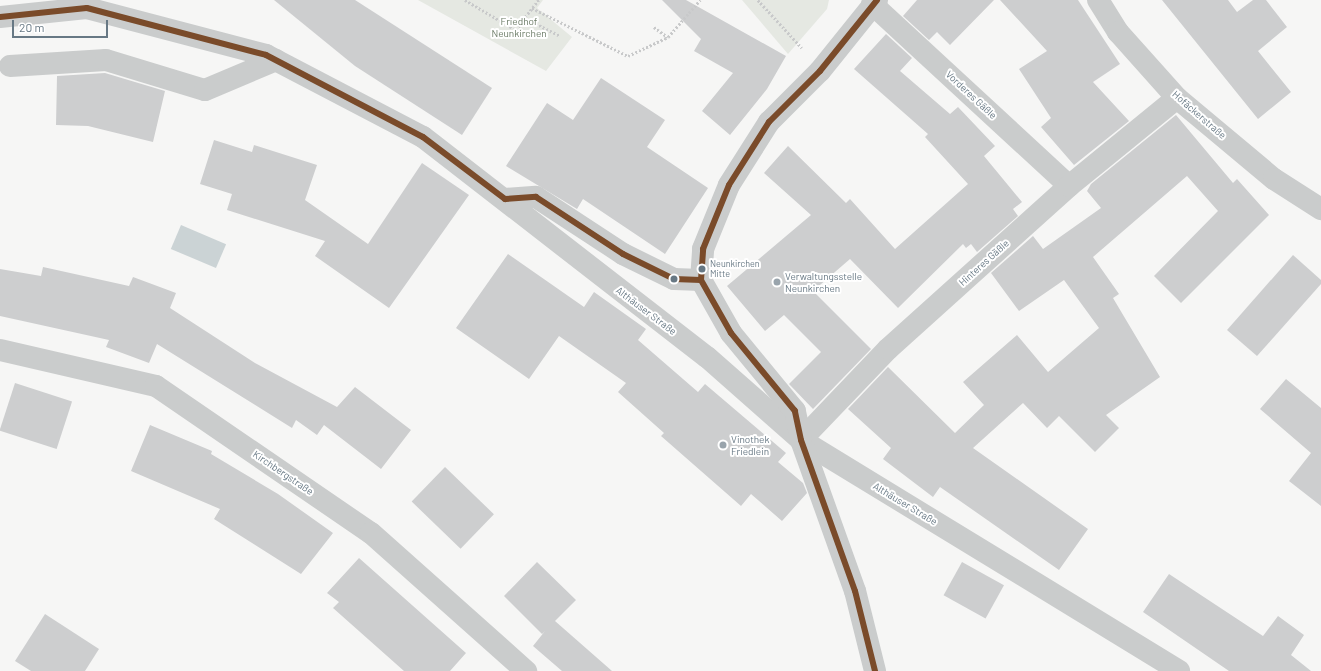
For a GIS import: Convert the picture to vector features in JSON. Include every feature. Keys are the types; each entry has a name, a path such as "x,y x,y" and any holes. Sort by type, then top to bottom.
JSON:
{"street":[{"name":"Hofäckerstraße","path":"1098,0 1118,32 1177,98 1274,179 1321,209"},
{"path":"875,2 820,70 769,122 729,185 703,249 701,280 731,333 795,411 801,440 855,591 875,671"},
{"name":"Vorderes Gäßle","path":"875,2 1069,186"},
{"name":"Althäuser Straße","path":"0,17 88,4 276,60 423,137 505,199 547,236 708,357 801,440 1179,671"},
{"path":"10,66 106,60 205,90 276,60"},
{"name":"Hinteres Gäßle","path":"801,440 888,349 1069,186 1177,98"},
{"path":"505,199 536,197 623,254 674,279 701,280"},
{"name":"Kirchbergstraße","path":"0,350 156,386 371,533 526,671"}],"path":[{"path":"465,0 516,30 539,0"},
{"path":"532,8 628,56 668,37 700,0"},
{"path":"758,0 820,70"},
{"path":"525,18 560,36"},
{"path":"654,27 668,37"}],"green space":[{"name":"Friedhof Neunkirchen","path":"418,0 543,0 537,8 572,37 546,71"},
{"path":"742,0 829,0 827,9 788,54"}],"shaded area":[{"path":"181,225 226,244 216,268 171,249"}],"building":[{"path":"274,0 355,0 492,88 462,135 355,66"},
{"path":"662,0 686,0 786,56 767,89 730,135 702,111 733,73 694,51 701,39"},
{"path":"917,0 994,0 950,45 937,32 929,40 903,16"},
{"path":"1000,0 1078,0 1120,64 1093,82 1129,121 1074,165 1041,127 1051,118 1019,69 1047,51"},
{"path":"1162,0 1228,0 1237,12 1253,0 1266,0 1287,27 1258,51 1291,92 1258,119"},
{"path":"886,34 912,58 900,71 950,114 958,107 995,146 984,156 1022,202 1013,209 1018,216 977,252 971,244 966,248 963,244 898,308 850,259 813,291 871,349 813,409 789,384 821,352 784,315 765,331 727,286 811,215 764,173 788,146 846,203 850,199 895,249 968,184 925,137 928,134 854,69"},
{"path":"105,73 165,91 153,142 88,126 56,125 57,76"},
{"path":"601,78 665,120 647,147 708,188 665,254 583,199 577,209 506,166 547,103 573,120"},
{"path":"1176,115 1233,183 1237,179 1269,215 1181,303 1154,276 1218,211 1187,176 1093,257 1119,294 1113,298 1160,377 1106,415 1119,428 1095,452 1059,416 1047,428 1023,403 973,448 1088,529 1059,570 940,487 933,497 883,459 891,448 848,409 888,367 955,433 984,405 963,382 1017,335 1048,372 1099,328 1064,280 1019,311 991,273 1033,236 1043,249 1101,208 1087,191 1091,184"},
{"path":"214,140 252,152 254,145 317,165 305,200 368,244 422,163 469,195 389,308 315,256 325,241 227,210 232,194 200,184"},
{"path":"508,254 584,307 594,292 646,329 638,340 698,392 705,384 786,453 778,462 803,483 807,493 782,521 751,494 741,506 661,436 664,433 618,392 626,383 559,336 529,379 456,328"},
{"path":"1293,255 1321,280 1321,284 1257,356 1227,330"},
{"path":"43,267 129,286 133,277 176,293 170,308 255,363 337,407 355,387 411,430 381,469 324,425 317,435 296,420 292,428 157,344 149,363 106,347 109,340 0,316 0,269 41,276"},
{"path":"1286,379 1321,408 1321,506 1289,481 1311,453 1260,409"},
{"path":"15,383 72,402 57,449 0,431"},
{"path":"150,425 212,451 211,454 278,494 333,533 301,574 214,519 220,509 131,471"},
{"path":"445,467 494,514 461,549 412,502"},
{"path":"359,558 466,653 450,671 404,671 333,608 339,602 327,593"},
{"path":"537,562 576,600 555,621 612,671 562,671 533,646 545,631 542,634 504,596"},
{"path":"962,562 1004,585 986,619 944,595"},
{"path":"1169,574 1263,636 1278,616 1304,635 1291,655 1311,671 1229,671 1143,612"},
{"path":"45,614 99,649 85,671 31,671 15,661"}],"transit line":[{"path":"875,671 855,591 801,440 795,411 731,333 701,280 703,249 729,185 769,122 820,71 877,0"},
{"path":"0,17 87,8 266,55 423,137 505,199 536,197 623,254 674,279 701,280"}],"place":[{"name":"Neunkirchen Mitte","path":"702,269"},
{"name":"Verwaltungsstelle Neunkirchen","path":"777,282"},
{"name":"Vinothek Friedlein","path":"723,445"}]}
